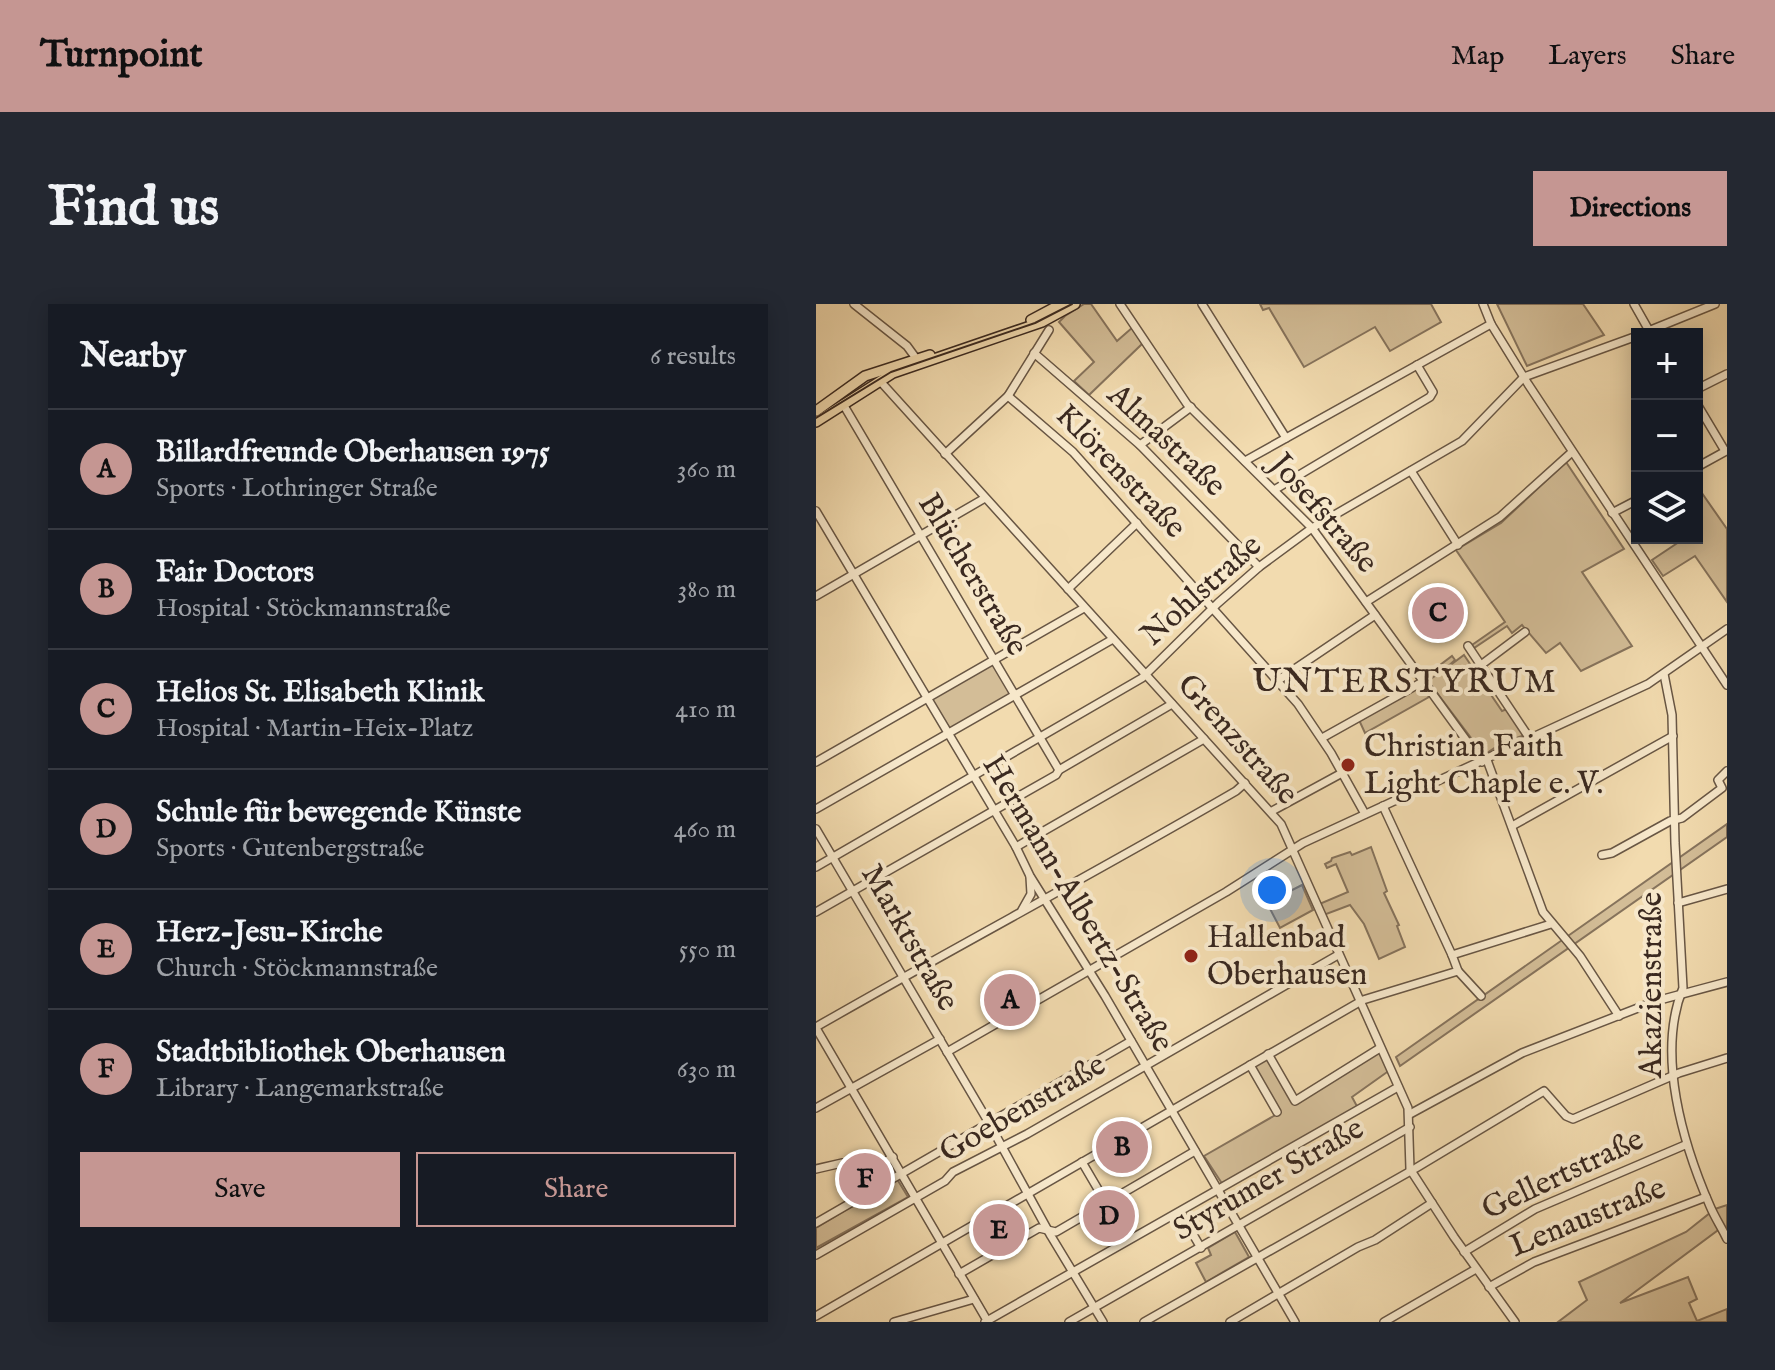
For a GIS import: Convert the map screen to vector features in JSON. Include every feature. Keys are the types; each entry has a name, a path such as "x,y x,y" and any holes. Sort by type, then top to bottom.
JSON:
{"main road":[{"path":"816,411 858,380 878,376 1026,322 1061,304"},
{"path":"917,360 1033,325 1075,304"},
{"path":"816,422 845,407 878,376"}],"street":[{"path":"854,304 907,346 917,360"},
{"name":"Josefstraße","path":"1120,304 1191,407 1312,528 1484,761 1512,826 1537,897 1551,924 1580,956 1619,1016"},
{"path":"1202,304 1286,438"},
{"path":"1483,304 1491,324 1572,452 1727,685"},
{"path":"1634,304 1643,328"},
{"name":"Nohlstraße","path":"1659,328 1715,304"},
{"path":"1245,461 1491,324"},
{"path":"945,454 1008,396 1049,330"},
{"name":"Nohlstraße","path":"816,867 1142,678 1259,567 1312,528 1465,439 1524,377 1631,338"},
{"name":"Almastraße","path":"1034,353 1140,445 1259,567"},
{"path":"1274,490 1430,397 1433,392 1417,365"},
{"path":"1703,386 1727,374"},
{"name":"Grenzstraße","path":"878,376 1084,608 1272,811 1285,830 1410,1114 1410,1169"},
{"name":"Klörenstraße","path":"1008,396 1070,449 1303,710 1365,814"},
{"name":"Blücherstraße","path":"845,407 1059,770"},
{"path":"1140,445 1191,407"},
{"path":"1703,414 1726,451 1703,464"},
{"path":"1366,602 1504,514 1572,452"},
{"path":"1411,471 1458,545"},
{"path":"816,596 985,498"},
{"path":"1612,513 1631,503"},
{"name":"Hermann-Albertz-Straße","path":"816,511 1295,1322"},
{"path":"1068,589 1137,523"},
{"path":"816,762 1084,608"},
{"path":"1277,681 1375,615"},
{"path":"947,1052 1294,850 1664,674 1727,629"},
{"path":"1481,665 1525,632"},
{"path":"816,809 1113,639"},
{"path":"1468,646 1530,739"},
{"name":"Akazienstraße","path":"1664,674 1670,696 1673,736 1683,988 1677,1001 1674,1076 1685,1145 1706,1197 1726,1234"},
{"path":"1322,738 1424,681"},
{"path":"816,912 1056,775 1059,770 1172,704"},
{"path":"1512,826 1673,736"},
{"path":"1016,847 1204,739"},
{"path":"1602,855 1682,818 1725,786 1718,780 1727,771"},
{"path":"1272,811 1342,773"},
{"path":"1245,783 1236,791 816,1028 987,1322 1398,1087"},
{"path":"1383,806 1458,971 1481,996"},
{"name":"Marktstraße","path":"816,829 989,1123 1047,1231 1103,1322"},
{"path":"1020,911 1031,894 1030,876"},
{"path":"1678,903 1727,889"},
{"path":"1452,955 1551,924"},
{"name":"Goebenstraße","path":"816,1255 945,1181 953,1172 1001,1148 1338,955"},
{"path":"816,1316 1359,1002 1458,971"},
{"path":"1410,1114 1518,1055 1681,994 1727,982"},
{"path":"816,1108 940,1039"},
{"path":"816,1223 1131,1041"},
{"path":"1268,1054 1295,1101 1380,1048"},
{"path":"1144,1322 1544,1091 1568,1118 1573,1119 1674,1076 1727,1058"},
{"path":"1250,1065 1277,1112"},
{"name":"Styrumer Straße","path":"1069,1322 1410,1127"},
{"name":"Gellertstraße","path":"1464,1252 1535,1209 1685,1145"},
{"path":"959,1274 1035,1230 1041,1228 1054,1232 1195,1151"},
{"path":"816,1169 842,1163 875,1168 893,1157"},
{"path":"1082,1162 1106,1203"},
{"path":"1410,1169 1464,1252 1515,1322"},
{"name":"Lenaustraße","path":"1489,1287 1534,1262 1706,1197"},
{"path":"1230,1322 1375,1240 1432,1203"},
{"path":"1180,1212 1201,1248"},
{"path":"1384,1322 1476,1269"},
{"path":"894,1322 974,1299"}],"shaded area":[{"path":"1084,304 1091,304 1117,341 1133,327 1143,343 1089,395 1074,381 1094,362 1059,322"},
{"path":"1260,304 1431,304 1441,322 1390,351 1375,327 1304,367 1269,308 1263,310"},
{"path":"1497,304 1583,304 1604,335 1527,366"},
{"path":"1566,462 1624,549 1582,572 1632,646 1581,671 1560,643 1546,653 1522,625 1512,633 1507,626 1474,648 1472,645 1505,622 1456,550 1501,523"},
{"path":"1703,495 1727,529 1727,602 1695,556 1663,576 1652,560 1676,544 1703,544"},
{"path":"1464,655 1502,711 1507,709 1525,735 1502,743 1484,755 1428,681 1439,673 1436,668 1452,656 1455,660 1445,669"},
{"path":"994,660 1016,696 948,733 927,698"},
{"path":"1421,686 1429,697 1365,733 1359,720"},
{"path":"1727,824 1727,837 1400,1066 1396,1057"},
{"path":"1371,847 1387,891 1384,893 1405,947 1379,959 1364,924 1350,905 1321,916 1317,905 1348,892 1336,864 1327,868 1325,864 1332,858 1350,852 1352,855"},
{"path":"1302,885 1313,910 1280,928 1267,903"},
{"path":"1380,1048 1390,1070 1352,1097 1359,1110 1223,1185 1204,1156 1279,1113 1252,1067 1268,1054 1295,1100"},
{"path":"897,1179 908,1197 816,1248 816,1228"},
{"path":"1727,1205 1727,1231 1721,1228 1620,1303 1688,1277 1697,1299 1689,1303 1697,1321 1727,1309 1727,1322 1558,1322 1587,1300 1579,1282 1686,1232 1715,1209"},
{"path":"1235,1232 1249,1257 1206,1282 1196,1263 1211,1255 1208,1248"}],"tram line":[{"path":"816,418 891,372 1035,323 1072,304"}],"place":[{"name":"Helios St. Elisabeth Klinik","path":"1438,613"},
{"name":"Christian Faith Light Chaple e. V.","path":"1348,765"},
{"name":"Hallenbad Oberhausen","path":"1191,956"},
{"name":"Billardfreunde Oberhausen 1975","path":"1010,1000"},
{"name":"Fair Doctors","path":"1122,1147"},
{"name":"Stadtbibliothek Oberhausen","path":"865,1179"},
{"name":"Schule für bewegende Künste","path":"1109,1216"},
{"name":"Herz-Jesu-Kirche","path":"999,1230"}],"district":[{"name":"UNTERSTYRUM","path":"1405,682"}]}
